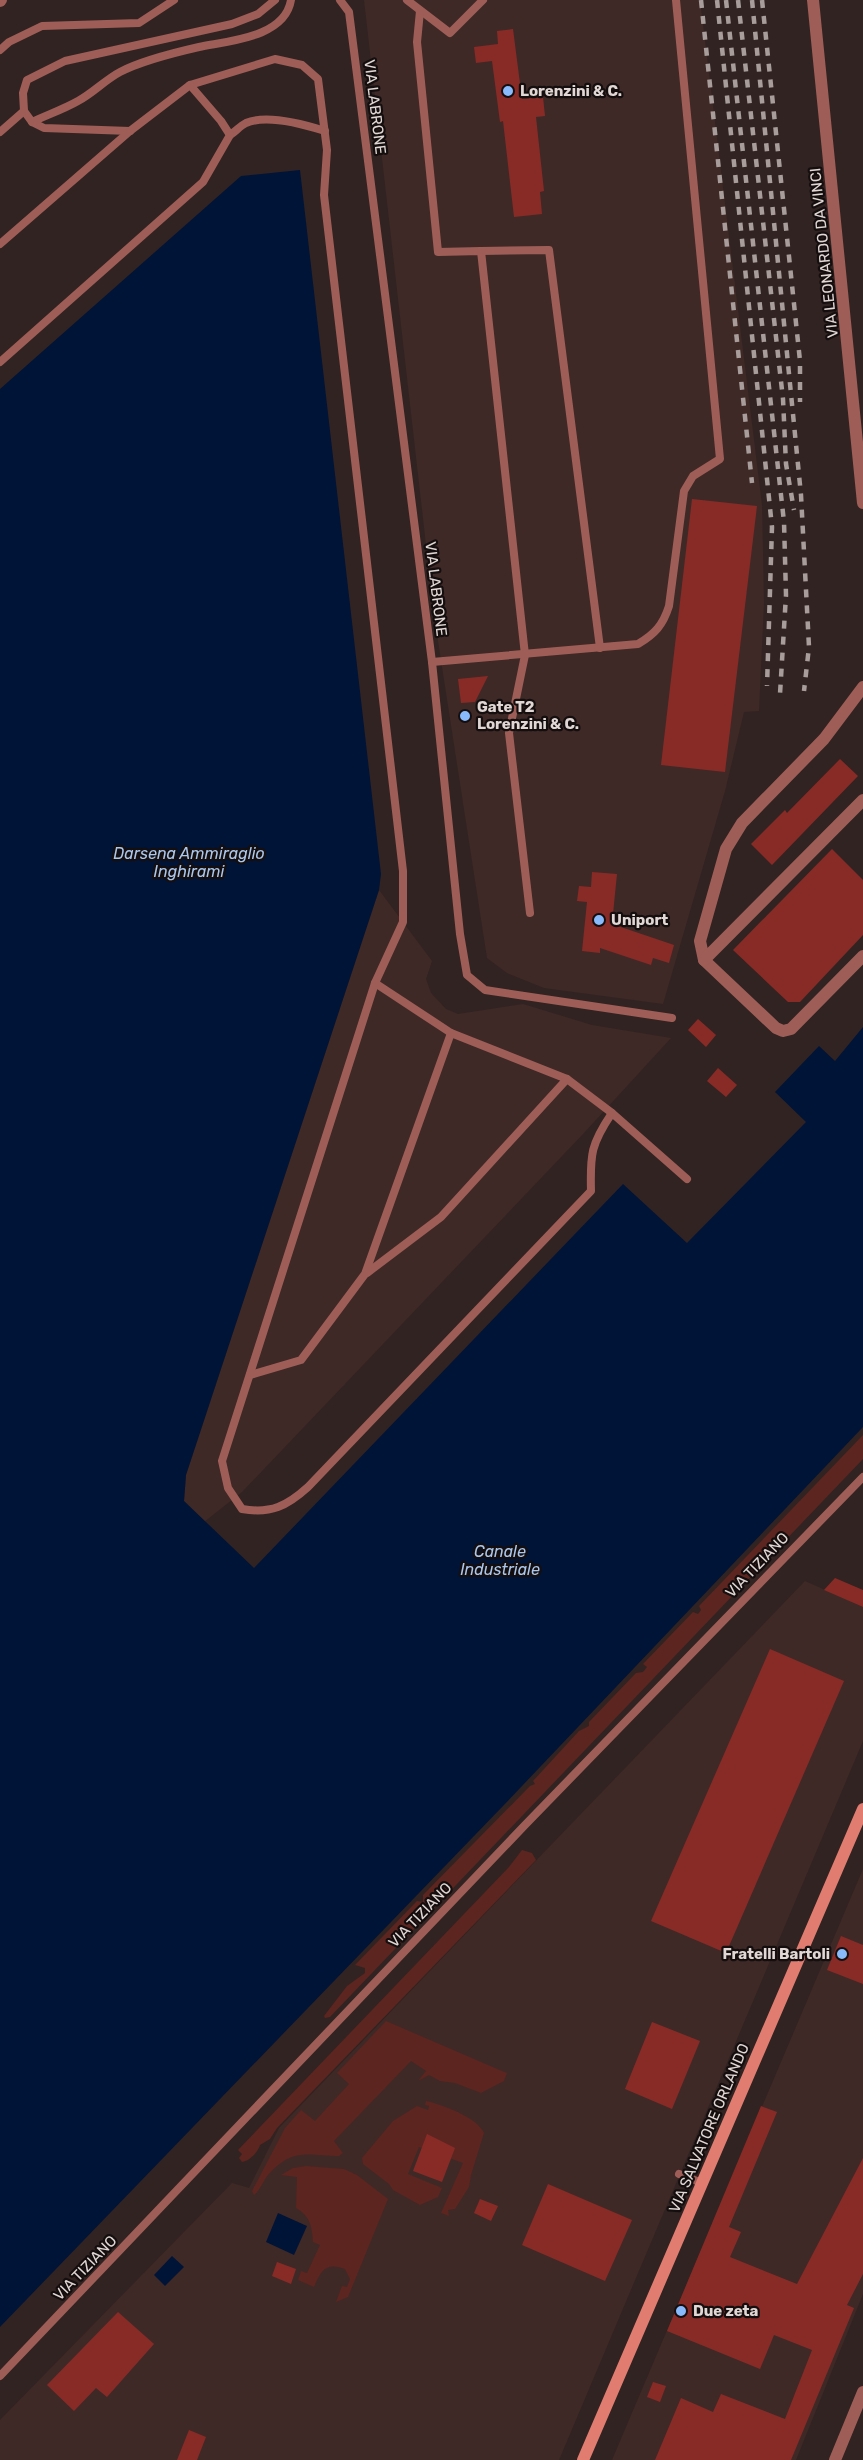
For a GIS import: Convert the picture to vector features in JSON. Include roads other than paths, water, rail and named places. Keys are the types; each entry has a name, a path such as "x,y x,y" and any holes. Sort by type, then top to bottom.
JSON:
{"main road":[{"name":"VIA SALVATORE ORLANDO","path":"583,2460 863,1809"}],"street":[{"name":"VIA LEONARDO DA VINCI","path":"813,0 863,503"},
{"path":"863,687 824,739 742,823 726,849 700,941 704,960 776,1028 783,1031 791,1029 863,956"},
{"path":"704,960 863,800"},
{"path":"835,2460 863,2392"}],"lane":[{"path":"0,50 9,42 42,26 139,23 174,0"},
{"path":"130,131 44,128 32,122 24,111 23,93 27,80 65,61 232,24 258,14 275,0"},
{"path":"32,122 76,103 120,72 183,51 240,41 259,33 278,21 290,9 291,0"},
{"name":"VIA LABRONE","path":"340,0 349,12 432,662 460,934 468,975 485,990 672,1018"},
{"path":"407,0 450,33 483,0"},
{"path":"432,662 638,644 652,636 663,624 669,606 684,491 693,476 720,459 676,0"},
{"path":"420,11 417,42 438,252 549,250 600,648"},
{"path":"0,244 130,131 190,86 275,59 302,65 318,79 327,150 324,195 404,871 404,922 375,983 222,1461 228,1488 242,1509 259,1512 289,1504 308,1487 591,1191 590,1155 598,1134 612,1113"},
{"path":"190,86 221,121 230,135"},
{"path":"0,132 24,111"},
{"path":"0,362 203,182 230,135 246,123 276,120 325,131"},
{"path":"482,251 525,655 509,733 530,913"},
{"path":"375,983 451,1033 567,1079 612,1113 687,1179"},
{"path":"365,1274 451,1033"},
{"path":"250,1375 301,1360 365,1274 441,1217 567,1079"},
{"name":"VIA TIZIANO","path":"0,2376 509,1842 863,1477"},
{"path":"678,2174 702,2183"}],"water":[{"path":"300,170 381,874 379,890 186,1475 184,1501 254,1568 623,1184 687,1243 806,1122 775,1092 819,1046 835,1061 863,1027 863,1427 503,1806 0,2327 0,389 241,176"},
{"path":"278,2213 307,2226 294,2255 266,2242"},
{"path":"172,2256 184,2267 165,2286 154,2275"}],"railway":[{"path":"701,0 752,483"},
{"path":"717,0 772,527 767,686"},
{"path":"726,0 784,522 786,595 780,694"},
{"path":"738,0 783,399 786,464 794,510"},
{"path":"752,0 801,495 809,647 804,691"},
{"path":"762,0 800,361 800,402"}],"place":[{"name":"Lorenzini & C.","path":"508,91"},
{"name":"Gate T2 Lorenzini & C.","path":"465,716"},
{"name":"Uniport","path":"599,920"},
{"name":"Fratelli Bartoli","path":"842,1954"},
{"name":"Due zeta","path":"681,2311"}],"water label":[{"name":"Darsena Ammiraglio Inghirami","path":"189,862"},
{"name":"Canale Industriale","path":"500,1560"}]}
